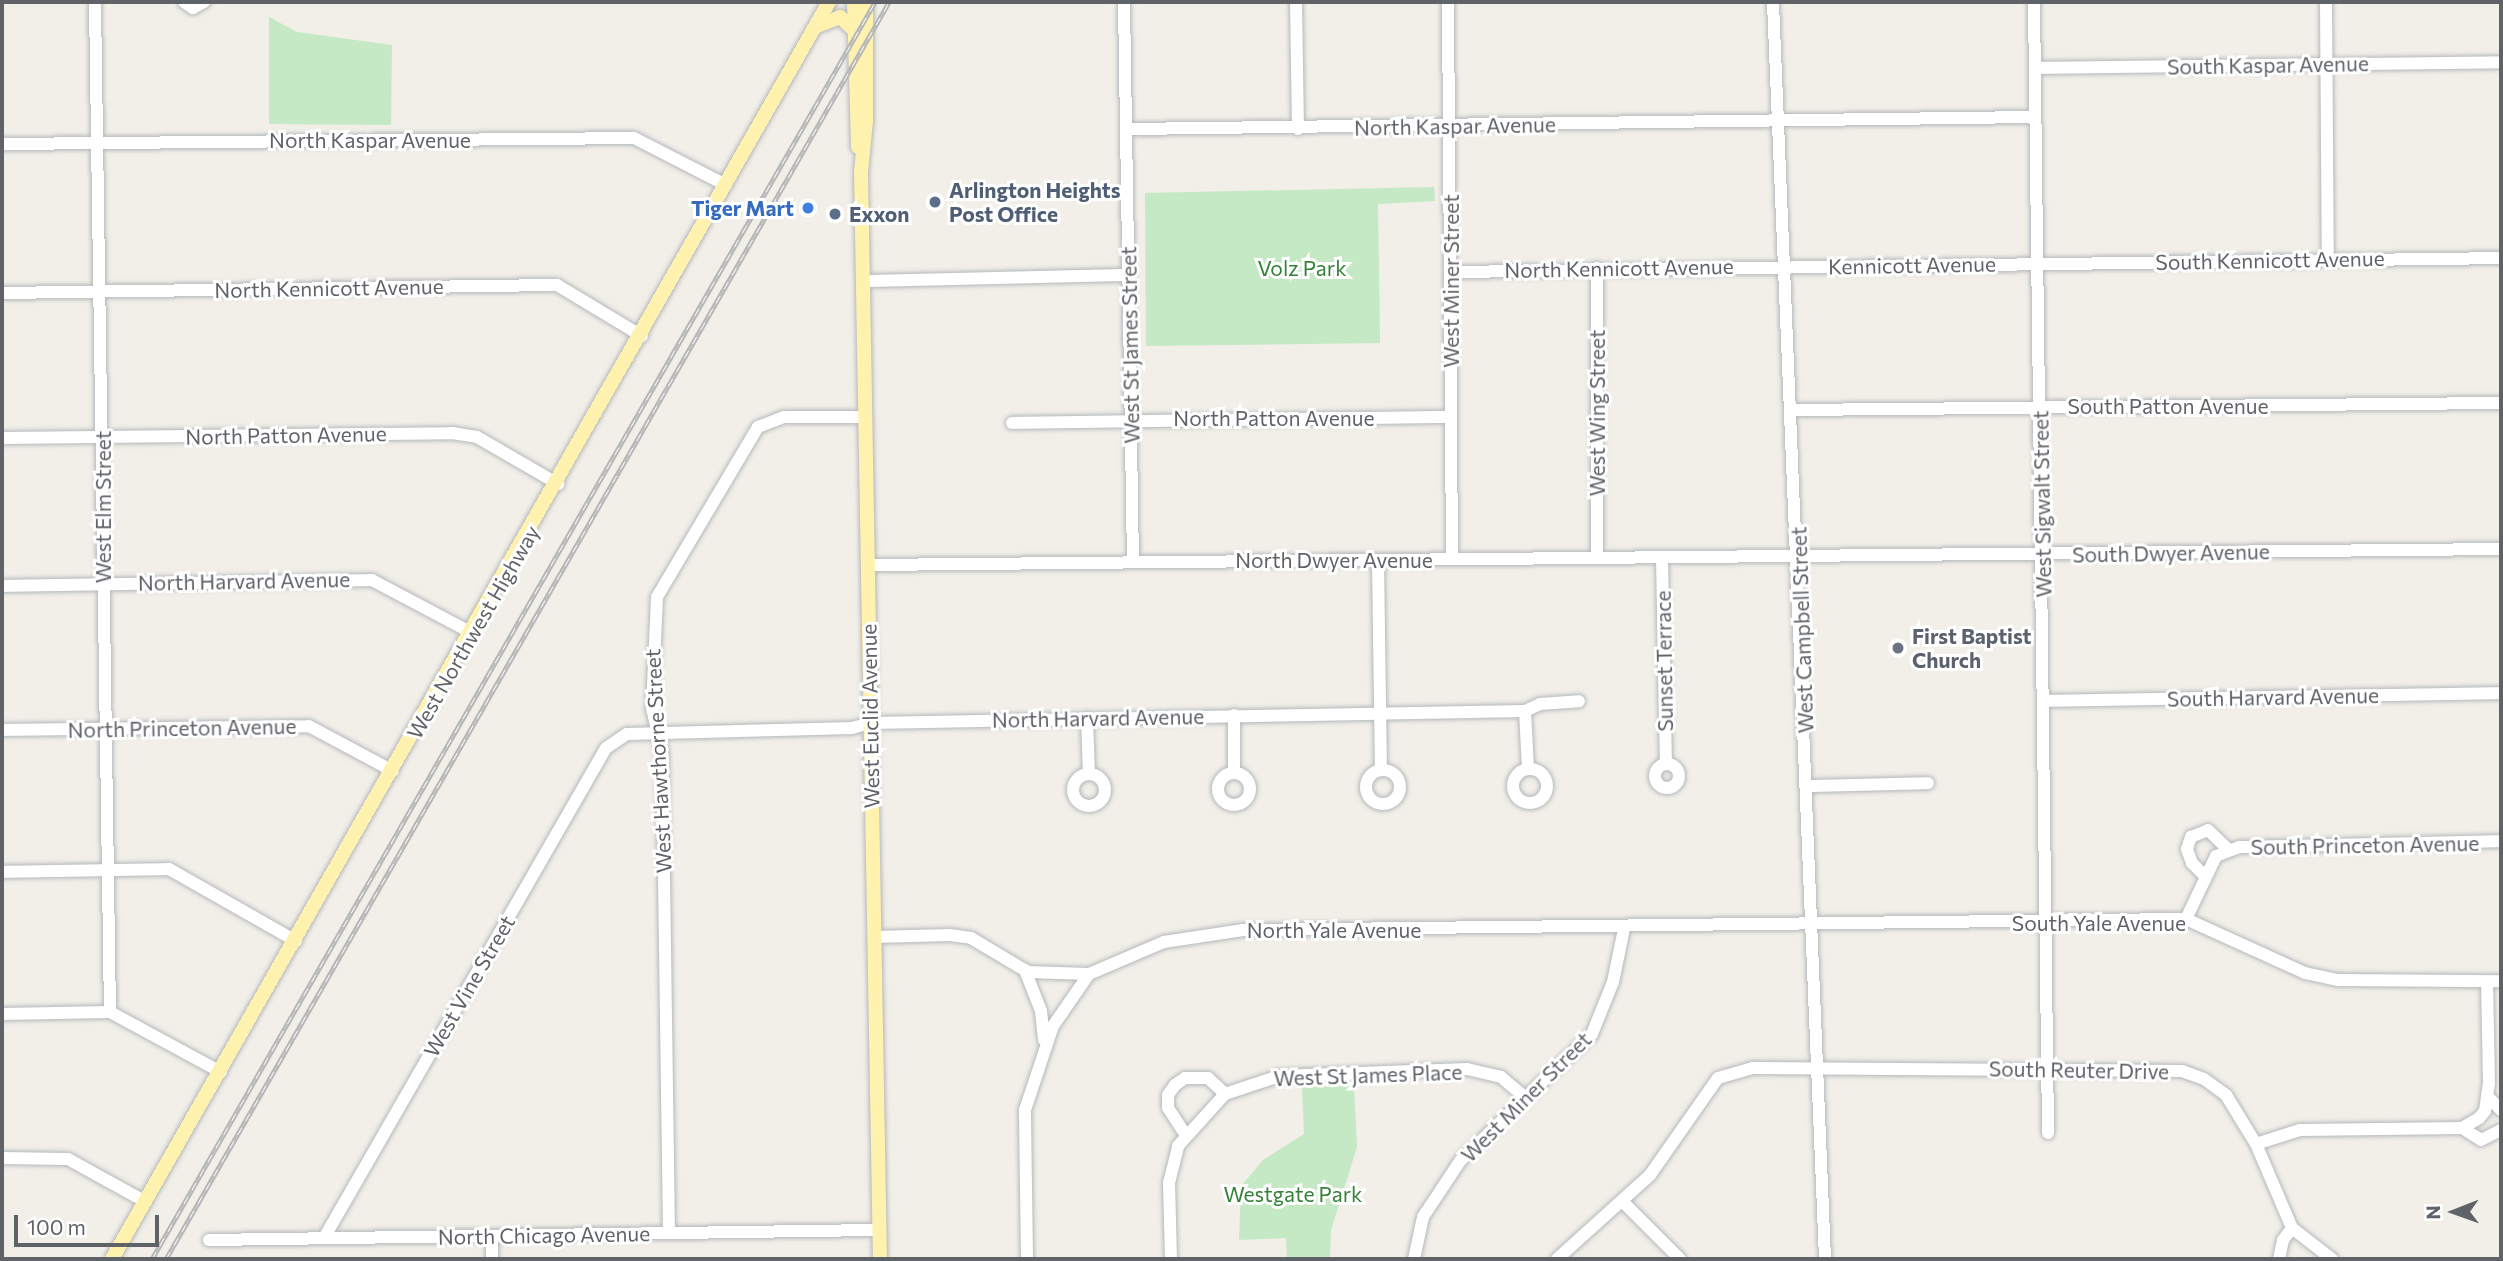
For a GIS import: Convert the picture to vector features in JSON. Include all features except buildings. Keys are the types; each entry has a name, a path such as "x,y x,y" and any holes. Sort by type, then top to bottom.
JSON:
{"main road":[{"name":"West Northwest Highway","path":"112,1259 558,484 829,2"},
{"name":"West Euclid Avenue","path":"854,2 856,131 861,172 880,1259"},
{"name":"West Euclid Avenue","path":"861,172 866,121 866,2"},
{"path":"814,30 826,20 840,17 855,30"}],"street":[{"name":"West Elm Street","path":"95,2 110,1012"},
{"path":"184,2 193,8 204,2"},
{"name":"West St James Street","path":"1124,2 1129,129 1133,562"},
{"path":"1296,2 1298,128"},
{"name":"West Miner Street","path":"1448,2 1451,126 1452,559"},
{"name":"West Campbell Street","path":"1773,2 1794,410 1825,1259"},
{"name":"West Sigwalt Street","path":"2034,2 2045,701 2048,1133"},
{"path":"2326,2 2328,259"},
{"name":"South Kaspar Avenue","path":"2036,68 2501,62"},
{"path":"1781,120 2035,117"},
{"name":"North Kaspar Avenue","path":"1129,129 1781,120"},
{"name":"North Kaspar Avenue","path":"2,144 634,138 726,186"},
{"name":"South Kennicott Avenue","path":"2038,264 2501,258"},
{"name":"Kennicott Avenue","path":"1787,265 2038,264"},
{"name":"North Kennicott Avenue","path":"1452,272 1787,265"},
{"name":"West Wing Street","path":"1597,268 1597,558"},
{"path":"863,281 1129,275"},
{"name":"North Kennicott Avenue","path":"2,293 556,285 642,336"},
{"name":"South Patton Avenue","path":"1794,410 2501,403"},
{"name":"West Hawthorne Street","path":"669,1233 662,752 657,730 652,667 657,597 751,433 784,417 865,416"},
{"name":"North Patton Avenue","path":"1012,423 1130,419 1451,417"},
{"name":"North Patton Avenue","path":"2,439 452,433 477,437 558,484"},
{"name":"South Dwyer Avenue","path":"1800,557 2501,549"},
{"name":"North Dwyer Avenue","path":"868,565 1800,557"},
{"name":"Sunset Terrace","path":"1662,558 1666,764"},
{"path":"1378,560 1381,770"},
{"name":"North Harvard Avenue","path":"2,586 372,580 472,633"},
{"name":"South Harvard Avenue","path":"2045,701 2501,693"},
{"name":"North Harvard Avenue","path":"617,738 657,730 852,728 871,723 1381,711 1525,711 1540,704 1579,701"},
{"path":"1525,711 1528,769"},
{"path":"1234,715 1234,773"},
{"path":"1087,718 1089,774"},
{"name":"North Princeton Avenue","path":"2,730 309,726 393,771"},
{"name":"West Vine Street","path":"324,1238 599,760 617,738"},
{"path":"1808,786 1928,783"},
{"name":"South Princeton Avenue","path":"2204,875 2190,856 2191,837 2208,830 2228,850"},
{"name":"South Princeton Avenue","path":"2186,919 2204,875 2217,856 2228,850 2265,844 2501,841"},
{"path":"2,872 169,869 296,942"},
{"name":"South Yale Avenue","path":"1811,924 2186,919 2305,973 2339,979 2501,981"},
{"name":"North Yale Avenue","path":"874,937 971,938 1025,970 1089,974 1164,942 1243,930 1624,929 1811,924"},
{"name":"West Miner Street","path":"1414,1259 1423,1217 1460,1161 1524,1096 1592,1034 1614,982 1624,929"},
{"path":"1025,970 1041,1011 1044,1051"},
{"path":"1027,1259 1025,1110 1053,1026 1089,974"},
{"path":"2462,1128 2485,1111 2487,982"},
{"path":"2,1014 110,1012 221,1072"},
{"name":"South Reuter Drive","path":"1558,1259 1650,1175 1718,1078 1753,1068 2156,1069 2204,1079 2226,1095 2256,1144 2292,1228 2325,1257"},
{"name":"West St James Place","path":"1171,1259 1169,1184 1185,1134 1225,1094 1279,1076 1467,1069 1501,1077 1524,1096"},
{"path":"1185,1134 1168,1108 1168,1095 1175,1085 1185,1078 1208,1078 1225,1094"},
{"path":"2487,1097 2501,1110"},
{"path":"2256,1144 2300,1130 2462,1128 2481,1140 2501,1130"},
{"path":"2,1158 68,1159 146,1202"},
{"path":"1622,1201 1680,1259"},
{"path":"2279,1259 2283,1240 2292,1228"},
{"name":"North Chicago Avenue","path":"209,1240 879,1230"},
{"path":"492,1237 492,1259"}],"green space":[{"path":"269,17 297,32 392,45 391,125 269,124"},
{"name":"Volz Park","path":"1434,187 1435,201 1378,204 1380,343 1146,346 1145,193"},
{"name":"Westgate Park","path":"1354,1086 1357,1147 1331,1230 1330,1259 1287,1259 1286,1238 1239,1240 1241,1186 1263,1160 1304,1134 1302,1087"}],"railway":[{"path":"152,1259 875,2"},
{"path":"166,1259 889,2"}],"place":[{"name":"Arlington Heights Post Office","path":"935,202"},
{"name":"Tiger Mart","path":"808,208"},
{"name":"Exxon","path":"835,214"},
{"name":"First Baptist Church","path":"1898,648"}]}
